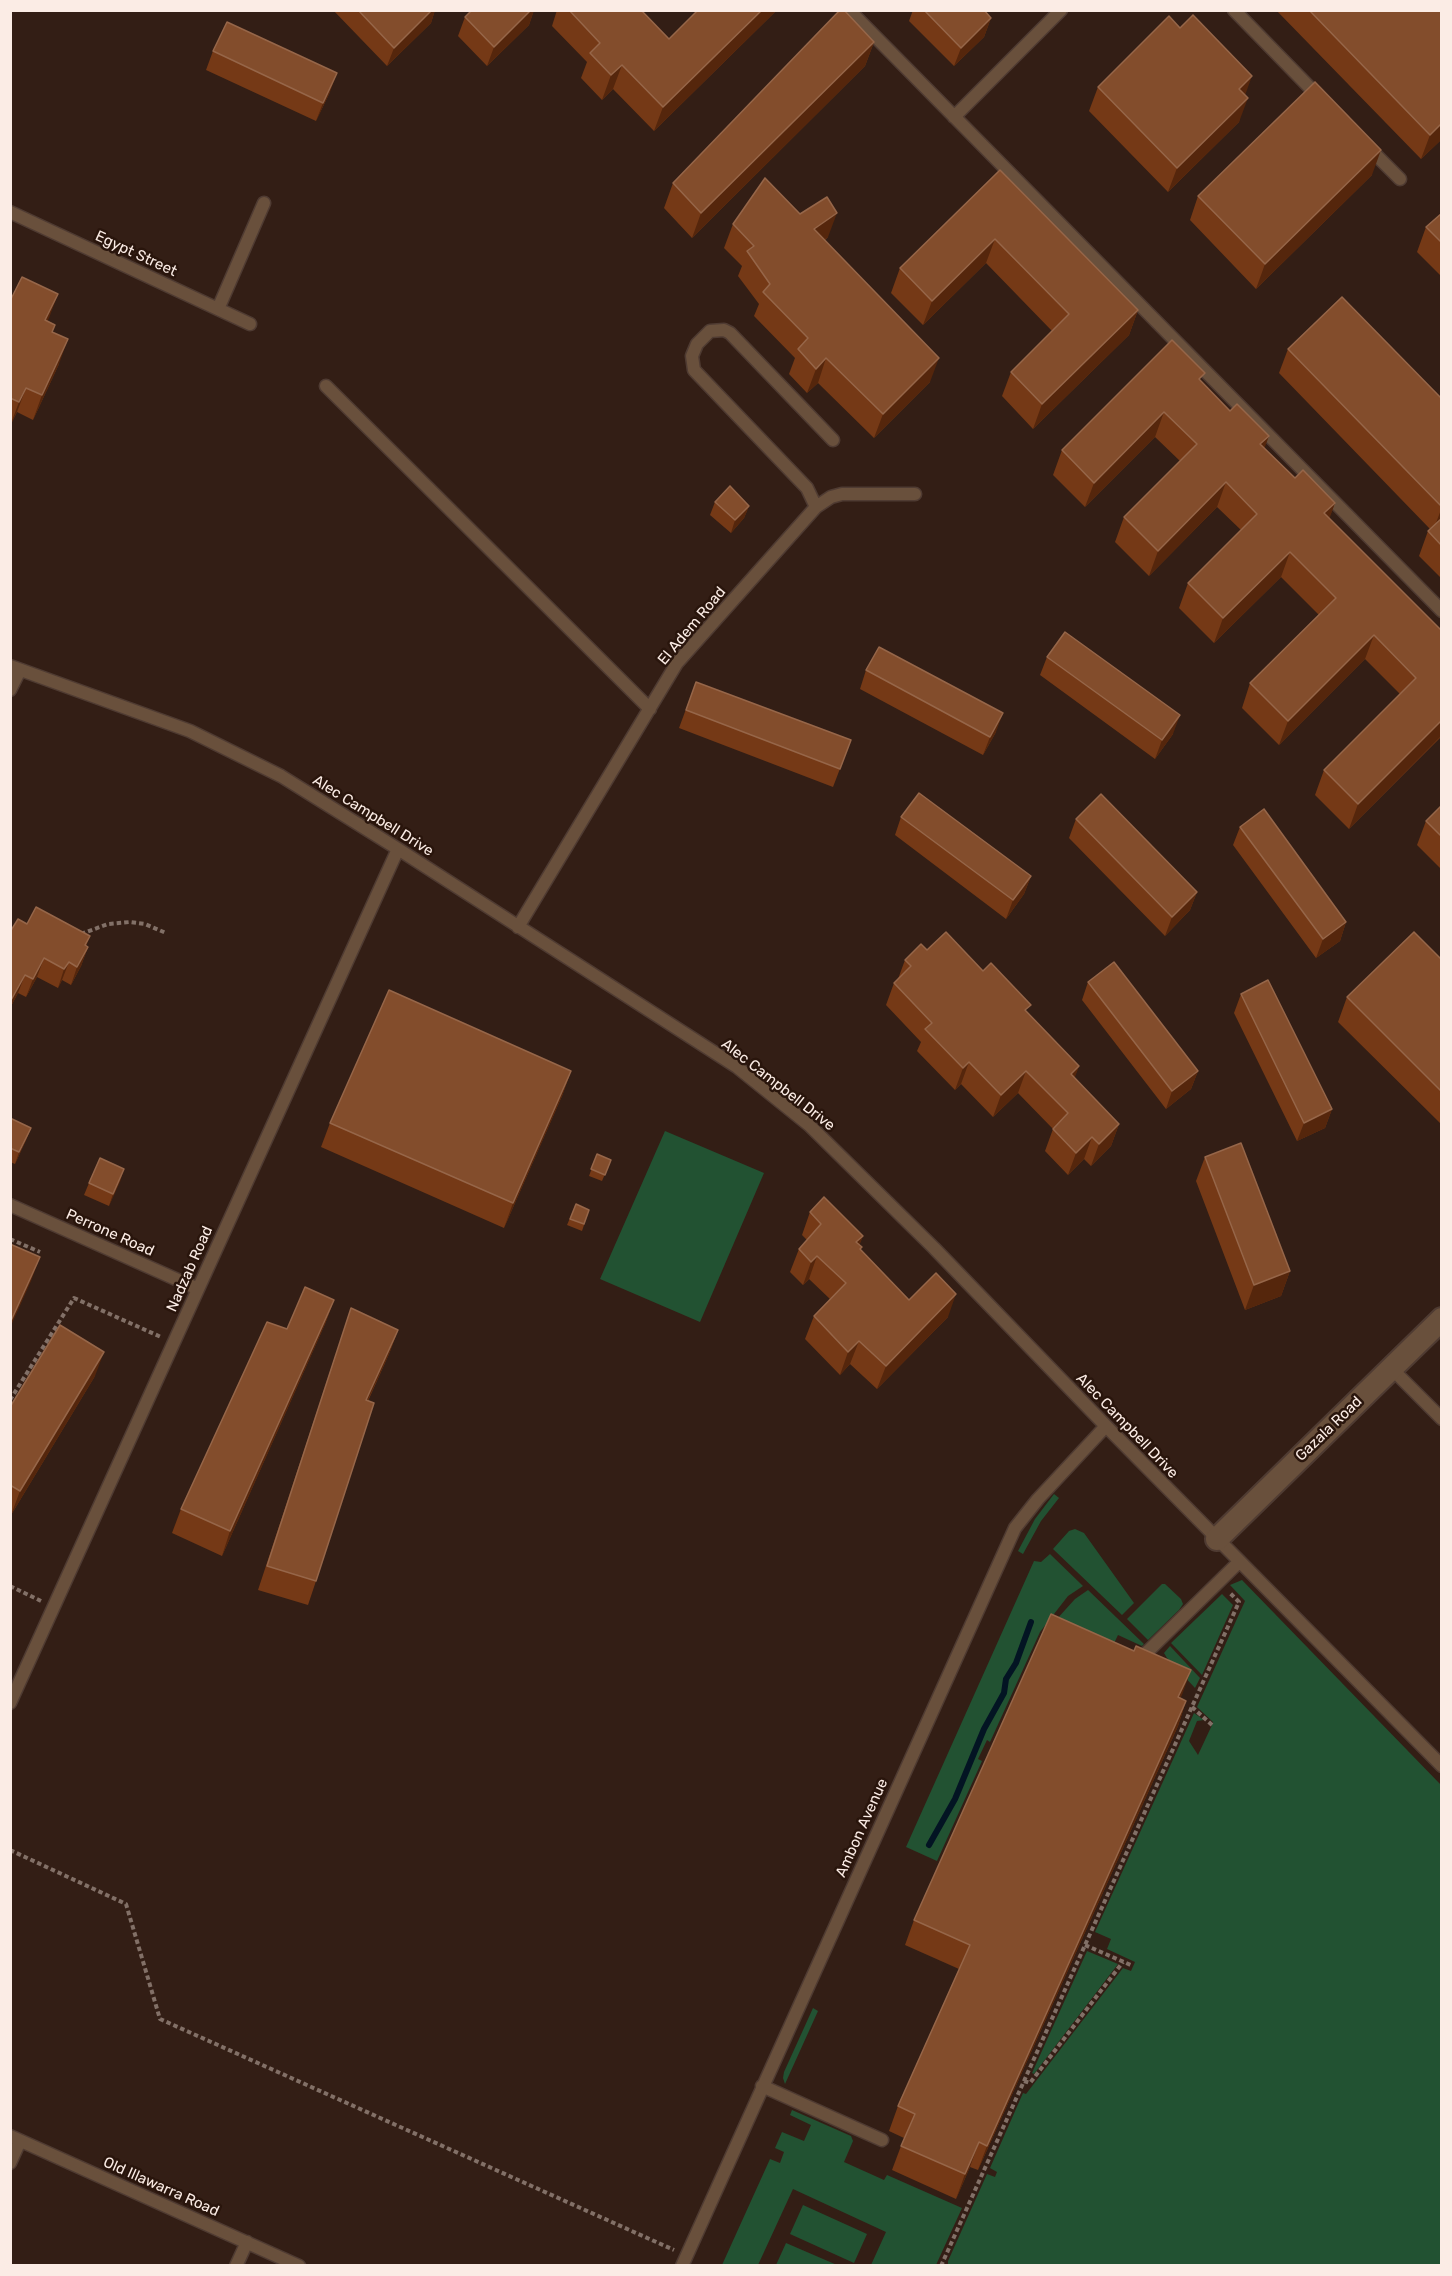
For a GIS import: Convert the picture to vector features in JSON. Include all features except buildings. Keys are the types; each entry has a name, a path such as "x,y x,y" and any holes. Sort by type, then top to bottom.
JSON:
{"street":[{"name":"Gazala Road","path":"1217,1539 1442,1319"}],"lane":[{"path":"849,10 1442,611"},
{"path":"954,117 1061,10"},
{"path":"1234,10 1325,103"},
{"path":"1359,137 1400,179"},
{"path":"218,309 264,203"},
{"name":"Egypt Street","path":"10,212 250,324"},
{"path":"816,507 807,488 694,370 692,356 697,344 710,331 724,330 730,333 833,440"},
{"path":"326,386 650,709"},
{"name":"El Adem Road","path":"518,927 677,663 816,507 831,497 842,494 915,494"},
{"path":"10,690 15,668"},
{"name":"Alec Campbell Drive","path":"15,668 190,731 281,776 737,1067 809,1125 934,1248 1239,1562 1442,1766"},
{"name":"Nadzab Road","path":"10,1703 398,849"},
{"name":"Perrone Road","path":"10,1205 198,1289"},
{"path":"1391,1368 1442,1419"},
{"name":"Ambon Avenue","path":"684,2261 1015,1528 1038,1499 1106,1426"},
{"path":"1141,1658 1239,1562"},
{"path":"762,2086 882,2140"},
{"path":"10,2163 16,2138"},
{"name":"Old Illawarra Road","path":"16,2138 299,2265"},
{"path":"236,2265 247,2242"}],"path":[{"path":"73,939 101,926 130,922 145,924 166,933"},
{"path":"10,1239 40,1252"},
{"path":"10,1400 74,1298 163,1338"},
{"path":"941,2265 1239,1602 1219,1581"},
{"path":"10,1586 44,1602"},
{"path":"1192,1707 1212,1725"},
{"path":"10,1850 126,1904 160,2019 684,2261"},
{"path":"1085,1945 1133,1966"},
{"path":"1024,2080 1030,2083 1124,1962"}],"green space":[{"path":"665,1131 764,1173 700,1322 600,1279"},
{"path":"1054,1494 1059,1498 1041,1521 1023,1554 1018,1551 1035,1519"},
{"path":"1075,1529 1084,1533 1134,1603 1122,1615 1053,1549 1069,1531"},
{"path":"1050,1554 1083,1586 1068,1596 1040,1632 990,1742 987,1740 978,1759 982,1761 937,1861 906,1847 1034,1561 1041,1562"},
{"path":"1242,1580 1441,1785 1441,2265 948,2265 987,2174 995,2177 997,2172 990,2168 1023,2093 1026,2094 1123,1968 1131,1971 1135,1962 1107,1949 1111,1939 1095,1932 1194,1713 1204,1720 1197,1721 1189,1741 1198,1755 1212,1725 1213,1722 1197,1707 1245,1601 1230,1585"},
{"path":"1162,1584 1165,1584 1181,1599 1183,1604 1148,1640 1127,1619"},
{"path":"1088,1590 1144,1644 1142,1646 1118,1635 1105,1662 1056,1620 1075,1599"},
{"path":"1222,1594 1233,1605 1202,1675 1171,1643"},
{"path":"1170,1646 1200,1678 1195,1688 1164,1653"},
{"path":"1087,1951 1118,1964 1034,2074 1032,2073"},
{"path":"813,2008 818,2011 785,2084 784,2072"},
{"path":"792,2110 851,2136 853,2141 844,2162 884,2180 887,2175 962,2208 936,2265 871,2265 886,2232 793,2189 758,2265 722,2265 770,2159 780,2163 784,2152 775,2148 782,2132 804,2141 811,2125 790,2115"},
{"path":"803,2205 867,2234 854,2263 790,2234"},
{"path":"786,2243 837,2265 776,2265"}],"waterway":[{"path":"929,1845 955,1799 984,1729 1004,1693 1006,1679 1016,1663 1031,1622"}]}
